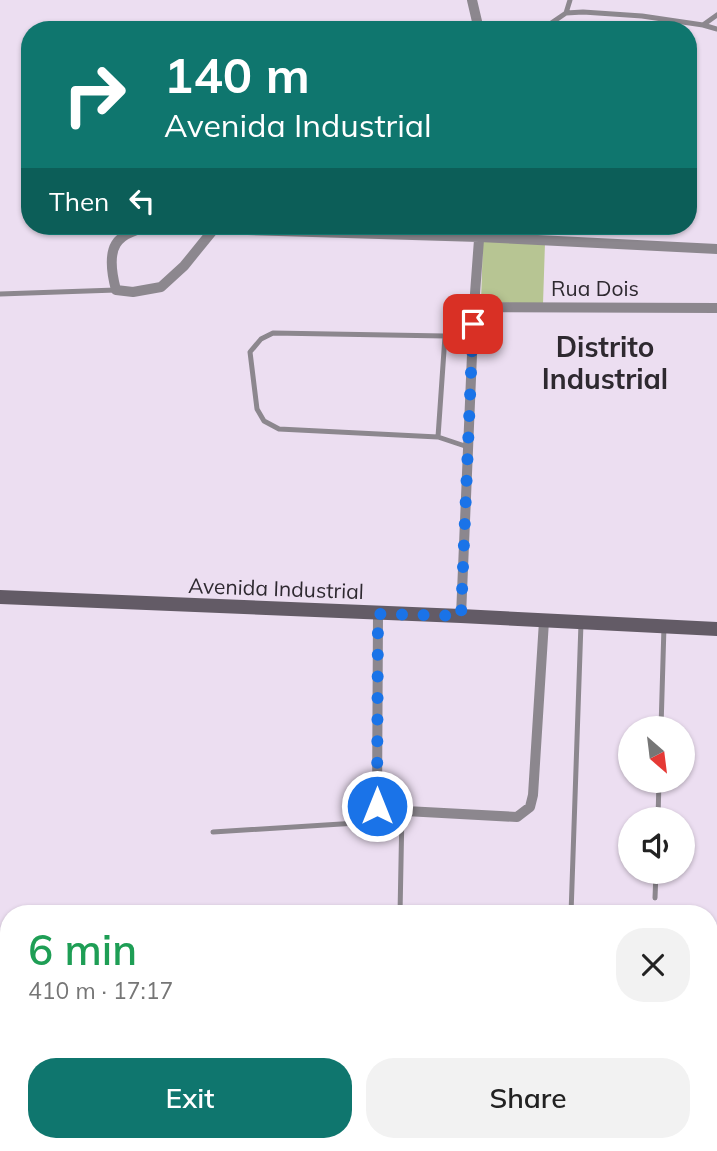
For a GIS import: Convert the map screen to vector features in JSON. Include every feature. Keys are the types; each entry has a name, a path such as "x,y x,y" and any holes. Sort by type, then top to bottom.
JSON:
{"street":[{"path":"471,0 477,21"},
{"path":"123,235 111,257 112,274 116,290 133,292 161,287 184,266 209,235"},
{"path":"461,616 479,235"},
{"name":"Rua Dois","path":"532,235 717,249"},
{"name":"Rua Dois","path":"474,307 717,308"},
{"name":"Avenida Industrial","path":"0,597 717,629"},
{"path":"378,614 377,806 387,810 517,817 530,807 533,795 544,621"}],"lane":[{"path":"566,13 570,0"},
{"path":"554,21 566,13 583,12 675,21"},
{"path":"702,25 717,15"},
{"path":"697,24 717,29"},
{"path":"0,295 116,290"},
{"path":"468,447 438,437 279,429 264,421 257,409 250,352 261,339 273,333 444,336 473,324"},
{"path":"438,437 444,336"},
{"path":"571,905 581,622"},
{"path":"661,716 664,626"},
{"path":"213,832 356,823 377,806"},
{"path":"400,905 402,811"},
{"path":"655,898 656,884"}],"green space":[{"path":"483,241 545,243 543,304 481,302"}],"district":[{"name":"Distrito Industrial","path":"605,362"}],"route":[{"path":"377,806 378,614 461,616 473,324"}]}
